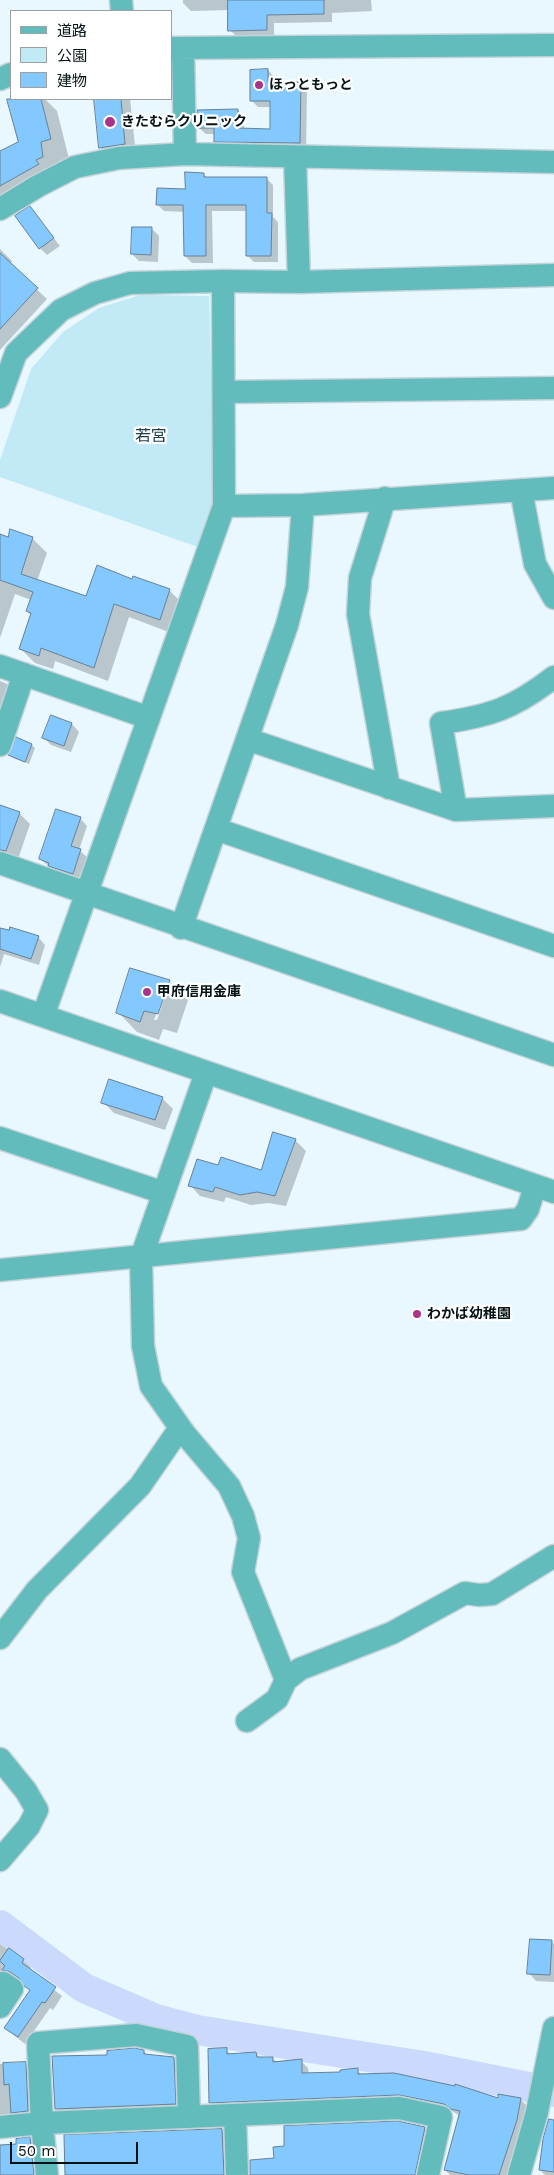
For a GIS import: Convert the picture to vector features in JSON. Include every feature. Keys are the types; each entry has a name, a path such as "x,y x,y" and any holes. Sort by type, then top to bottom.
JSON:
{"street":[{"path":"185,154 177,48 554,45"},
{"path":"0,209 38,186 75,168 119,158 185,154 554,162"},
{"path":"294,157 299,282"},
{"path":"0,397 16,353 60,310 95,293 130,283 299,282 554,275"},
{"path":"43,1016 85,893 224,506 223,281"},
{"path":"224,392 554,388"},
{"path":"224,506 303,505 554,488"},
{"path":"521,490 535,564 554,598"},
{"path":"385,498 360,578 358,614 389,788"},
{"path":"181,928 287,625 297,586 303,505"},
{"path":"0,666 149,718"},
{"path":"0,745 24,674"},
{"path":"456,810 441,723 479,717 513,705 554,677"},
{"path":"247,740 456,810 554,806"},
{"path":"216,829 554,946"},
{"path":"0,863 181,928 554,1055"},
{"path":"0,1001 545,1189 521,1219 141,1258 0,1270"},
{"path":"206,1073 141,1258 142,1346 151,1386 180,1428 229,1486 243,1516 249,1538 243,1572 286,1680"},
{"path":"0,1138 164,1193"},
{"path":"0,1156 34,1149"},
{"path":"0,1638 37,1590 140,1486 180,1428"},
{"path":"248,1721 277,1699 286,1680 300,1669 392,1633 466,1593 492,1594 554,1556"},
{"path":"0,1758 26,1791 37,1810 30,1826 0,1860"},
{"path":"0,2006 12,1989 3,1983"},
{"path":"518,2175 537,2112 554,2028"},
{"path":"47,2175 38,2043 136,2035 186,2046 189,2117"},
{"path":"0,2127 42,2123 400,2108 441,2117 428,2175"},
{"path":"235,2115 237,2175"}],"green space":[{"path":"140,295 209,296 214,502 198,547 0,477 0,460 31,369 63,332 99,308"}],"building":[{"path":"228,0 324,0 324,14 267,15 267,30 228,31"},
{"path":"268,69 268,82 301,82 300,143 214,142 214,128 198,128 197,110 238,109 238,128 270,129 270,101 250,101 250,70"},
{"path":"7,99 41,100 51,139 41,142 43,157 36,160 39,164 0,186 0,151 18,142"},
{"name":"きたむらクリニック","path":"94,100 121,100 125,144 99,148"},
{"path":"185,172 204,173 204,177 267,177 267,213 272,213 271,256 246,256 246,205 206,205 206,256 184,256 183,205 156,205 157,188 185,189"},
{"path":"30,206 54,238 39,249 15,216"},
{"path":"132,227 152,227 151,255 131,254"},
{"path":"0,253 38,288 0,329"},
{"path":"10,529 33,537 21,574 86,596 97,565 132,579 133,576 170,589 160,620 114,604 94,668 41,648 39,656 19,649 31,613 26,611 33,592 0,580 0,534 8,537"},
{"path":"51,715 72,723 64,746 42,738"},
{"path":"16,737 32,744 25,762 8,755"},
{"path":"0,805 20,812 6,851 0,850"},
{"path":"56,809 81,817 71,846 81,849 73,874 48,866 49,863 39,859"},
{"path":"10,927 39,936 31,959 0,949 0,928 9,930"},
{"path":"130,968 170,980 158,1014 144,1011 140,1022 116,1013"},
{"path":"109,1079 163,1097 155,1120 101,1103"},
{"path":"273,1132 296,1139 275,1196 257,1192 240,1195 215,1187 213,1192 188,1186 197,1159 218,1165 221,1157 261,1170"},
{"path":"530,1939 552,1940 550,1975 527,1974"},
{"path":"9,1948 24,1959 22,1963 56,1987 45,2003 42,2002 18,2037 4,2028 30,1990 24,1986 19,1978 10,1972 2,1970 5,1966 0,1961"},
{"path":"135,2048 144,2050 144,2054 174,2057 176,2104 55,2109 52,2056 107,2055 107,2051"},
{"path":"227,2048 227,2054 256,2052 257,2057 273,2057 273,2062 302,2059 302,2073 340,2072 340,2070 358,2068 358,2074 394,2073 455,2086 455,2084 498,2098 498,2094 521,2098 517,2120 499,2175 469,2175 444,2170 460,2111 451,2109 444,2104 399,2095 209,2103 208,2049"},
{"path":"26,2062 28,2111 11,2113 9,2084 4,2085 3,2063"},
{"path":"549,2119 554,2120 554,2172 539,2170 543,2139"},
{"path":"398,2121 425,2127 415,2175 250,2175 250,2160 274,2158 273,2147 284,2146 284,2126"},
{"path":"222,2129 224,2175 65,2175 64,2135"},
{"path":"30,2137 34,2175 0,2175 0,2145 16,2144 16,2139"}],"waterway":[{"path":"0,1925 84,1988 156,2019 197,2030 424,2066 554,2092"}],"place":[{"name":"ほっともっと","path":"259,85"},
{"name":"きたむらクリニック","path":"110,122"},
{"name":"甲府信用金庫","path":"147,992"},
{"name":"わかば幼稚園","path":"417,1314"}],"district":[{"name":"若宮","path":"151,436"}]}
